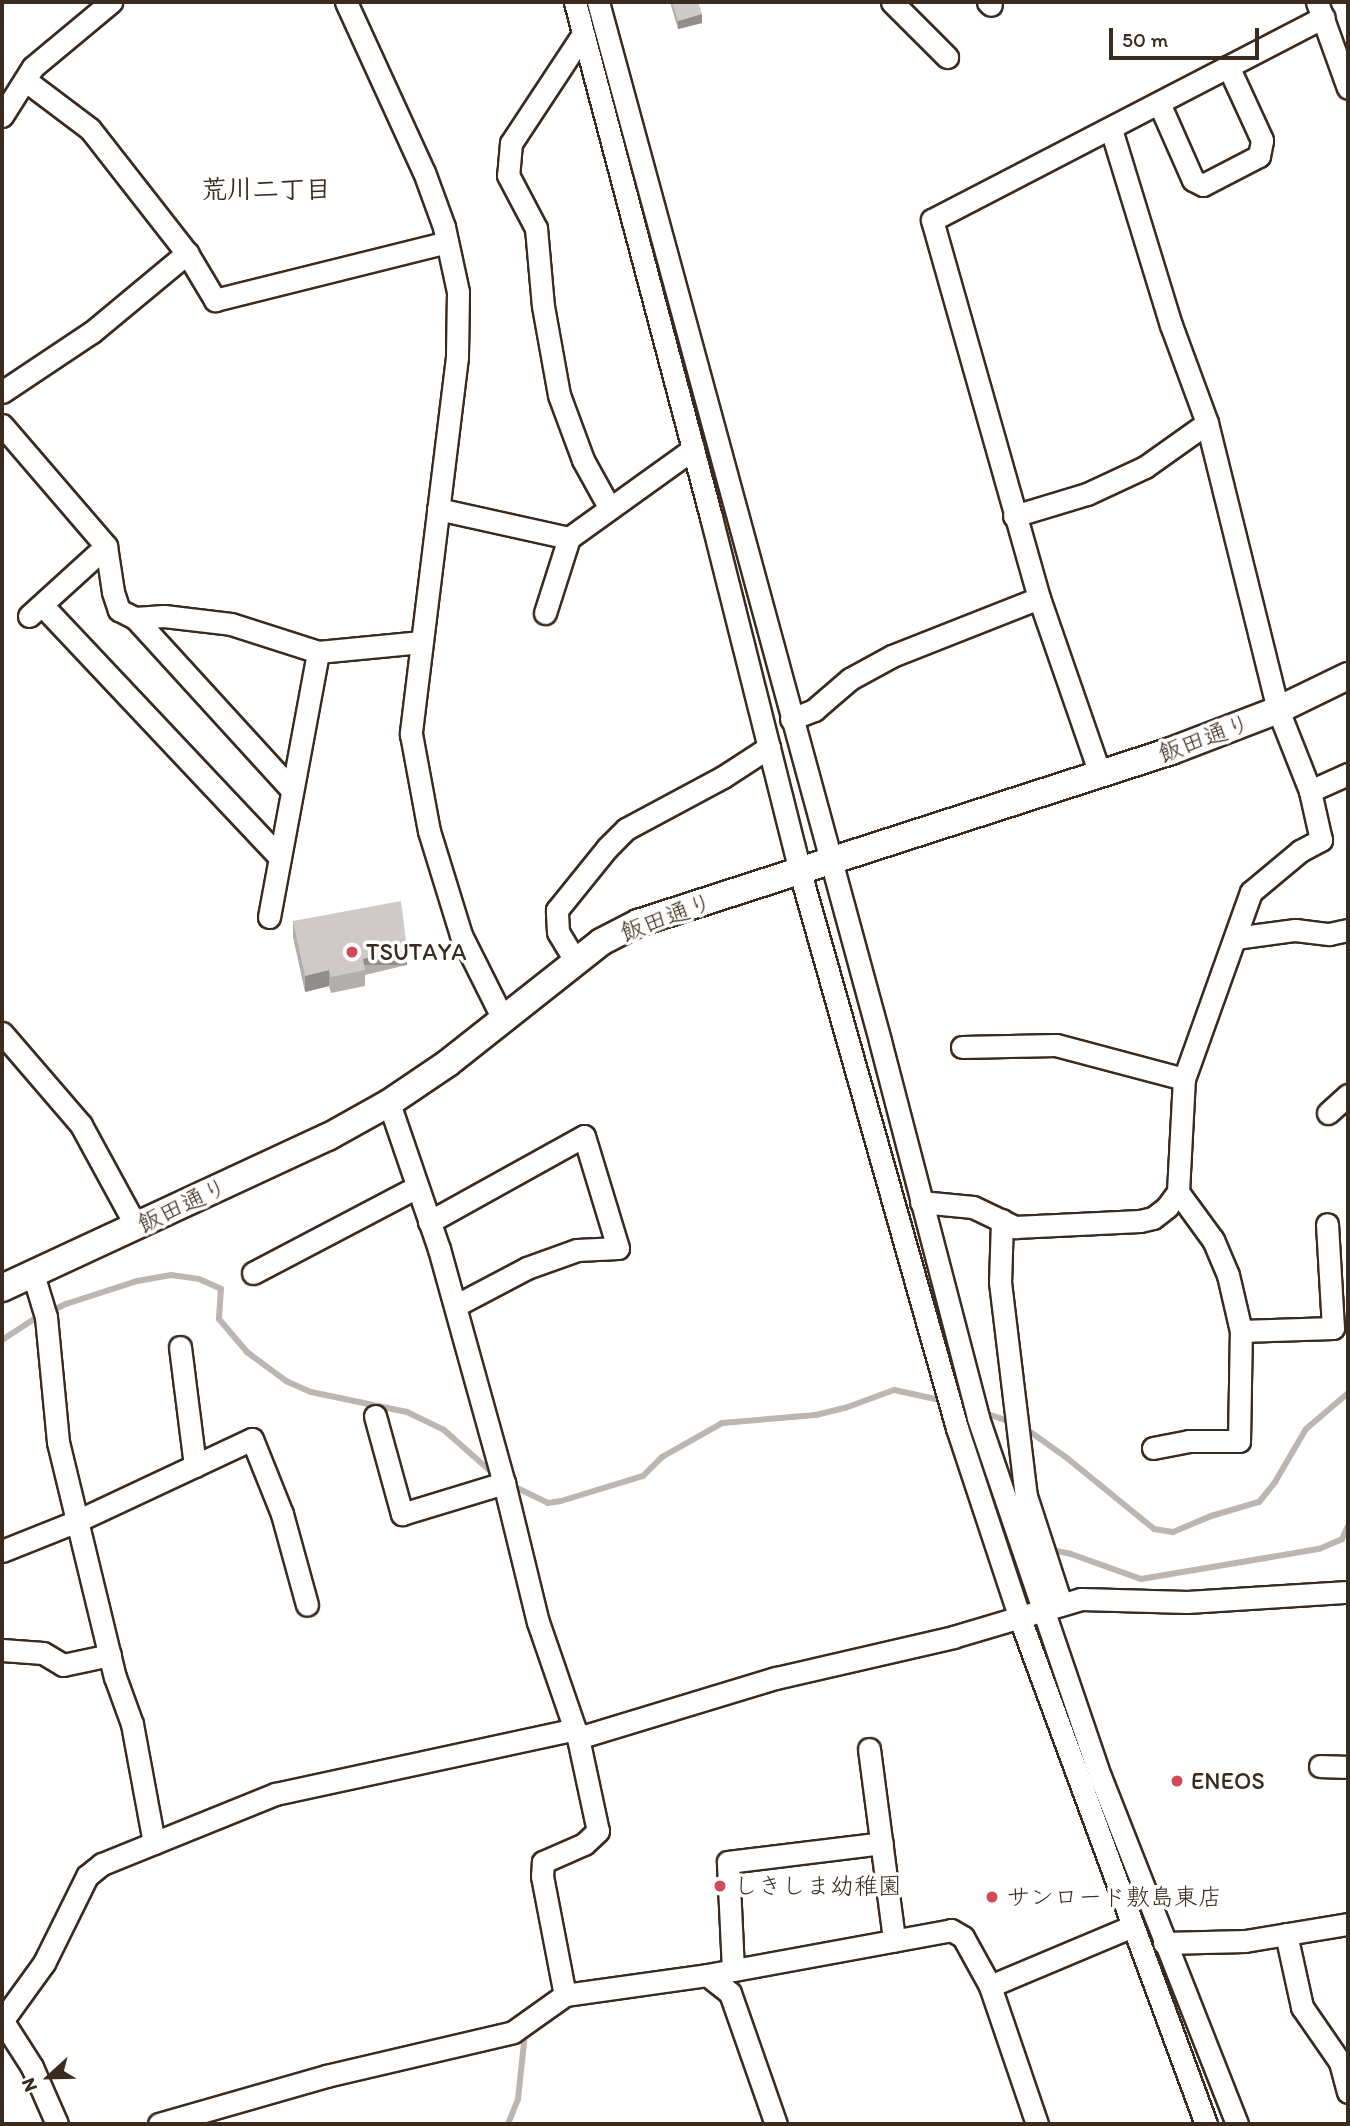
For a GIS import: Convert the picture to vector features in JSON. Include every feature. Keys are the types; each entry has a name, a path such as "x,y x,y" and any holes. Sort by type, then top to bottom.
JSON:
{"main road":[{"name":"飯田通り","path":"2,1289 328,1137 389,1103 601,942 638,923 1171,751 1278,710 1348,676"}],"street":[{"path":"2,116 33,68 111,2"},
{"path":"346,2 424,172 447,242 458,292 457,357 411,734 421,797 461,935 503,1019"},
{"path":"575,2 800,872 957,1428 1019,1616 1206,2124"},
{"path":"598,2 978,1418 1051,1607"},
{"path":"892,2 947,57"},
{"path":"1100,774 1039,598 1014,516 932,220 1228,66 1320,9 1348,88"},
{"path":"583,34 511,143 508,175 536,228 543,306 559,395 583,460 609,507"},
{"path":"1159,103 1193,180 1203,185 1259,156 1262,140 1228,66"},
{"path":"24,80 90,129 187,254 215,300 447,242"},
{"path":"921,1202 973,1207 1015,1227 1140,1221 1153,1218 1167,1207 1178,1192 1184,1079 1251,892 1300,851 1321,840 1310,791 1278,710 1207,423 1171,325 1111,129"},
{"path":"2,392 92,332 187,254"},
{"path":"1014,516 1087,494 1145,467 1207,423"},
{"path":"2,425 106,546 113,592 119,610 135,618 292,790"},
{"path":"545,613 569,538 692,449"},
{"path":"438,509 569,538"},
{"path":"106,546 36,611 280,858"},
{"path":"791,719 814,710 850,679 892,656 1039,598"},
{"path":"135,618 164,616 231,624 318,652 422,642"},
{"path":"269,917 318,652"},
{"path":"576,962 558,932 557,911 607,848 625,829 723,776 769,747"},
{"path":"1310,791 1348,774"},
{"path":"1235,938 1294,930 1329,933 1348,930"},
{"path":"2,1034 81,1125 136,1226"},
{"path":"962,1047 1056,1045 1184,1079"},
{"path":"1328,1113 1348,1096"},
{"path":"389,1103 455,1306 504,1483 538,1622 577,1734 598,1831 584,1844 543,1862 542,1876 565,1995"},
{"path":"429,1222 584,1136 618,1248 577,1251 527,1268 455,1306"},
{"path":"253,1273 417,1187"},
{"path":"1153,1448 1189,1441 1239,1441 1241,1331 1227,1276 1213,1240 1178,1192"},
{"path":"1002,1220 1000,1282 1026,1496 1051,1607 1100,1776 1237,2124"},
{"path":"1241,1331 1333,1328 1327,1224"},
{"path":"33,1274 46,1317 58,1442 110,1655 132,1724 154,1843"},
{"path":"180,1347 195,1466"},
{"path":"375,1416 402,1514 504,1483"},
{"path":"2,1551 77,1521 251,1439 282,1514 307,1605"},
{"path":"57,2124 32,2067 2,2020 44,1963 87,1876 102,1864 275,1794 577,1734 776,1678 953,1637 1081,1599 1187,1602 1348,1592"},
{"path":"2,1650 43,1653 63,1665 110,1655"},
{"path":"869,1749 894,1940"},
{"path":"1320,1766 1348,1767"},
{"path":"733,1970 728,1862 883,1843"},
{"path":"1164,1943 1245,1941 1348,1924"},
{"path":"990,1986 1133,1926"},
{"path":"159,2124 326,2076 513,2032 565,1995 708,1975 951,1930 963,1937 990,1986 1037,2124"},
{"path":"1286,1934 1302,2007 1340,2062 1348,2092"},
{"path":"708,1975 730,1993 776,2124"}],"building":[{"path":"672,2 698,2 702,14 678,21"},
{"path":"401,901 407,949 363,959 365,970 331,977 329,970 305,976 293,921"}],"waterway":[{"path":"2,1340 33,1320 66,1304 137,1281 171,1275 199,1279 221,1289 219,1319 247,1352 286,1381 311,1392 407,1412 444,1430 496,1476"},
{"path":"511,1485 548,1503 561,1501 643,1476 662,1457 722,1423 816,1415 845,1408 894,1390 945,1401"},
{"path":"1022,1426 1067,1458 1154,1529 1173,1532 1211,1516 1259,1502 1275,1482 1306,1429 1348,1393"},
{"path":"956,1404 1012,1422"},
{"path":"1051,1550 1071,1554 1141,1579 1319,1549 1342,1539 1348,1526"},
{"path":"508,2124 518,2099 525,2034"}],"place":[{"name":"TSUTAYA","path":"352,952"},
{"name":"ENEOS","path":"1177,1781"},
{"name":"しきしま幼稚園","path":"720,1886"},
{"name":"サンロード敷島東店","path":"992,1897"}],"district":[{"name":"荒川二丁目","path":"266,190"}]}
